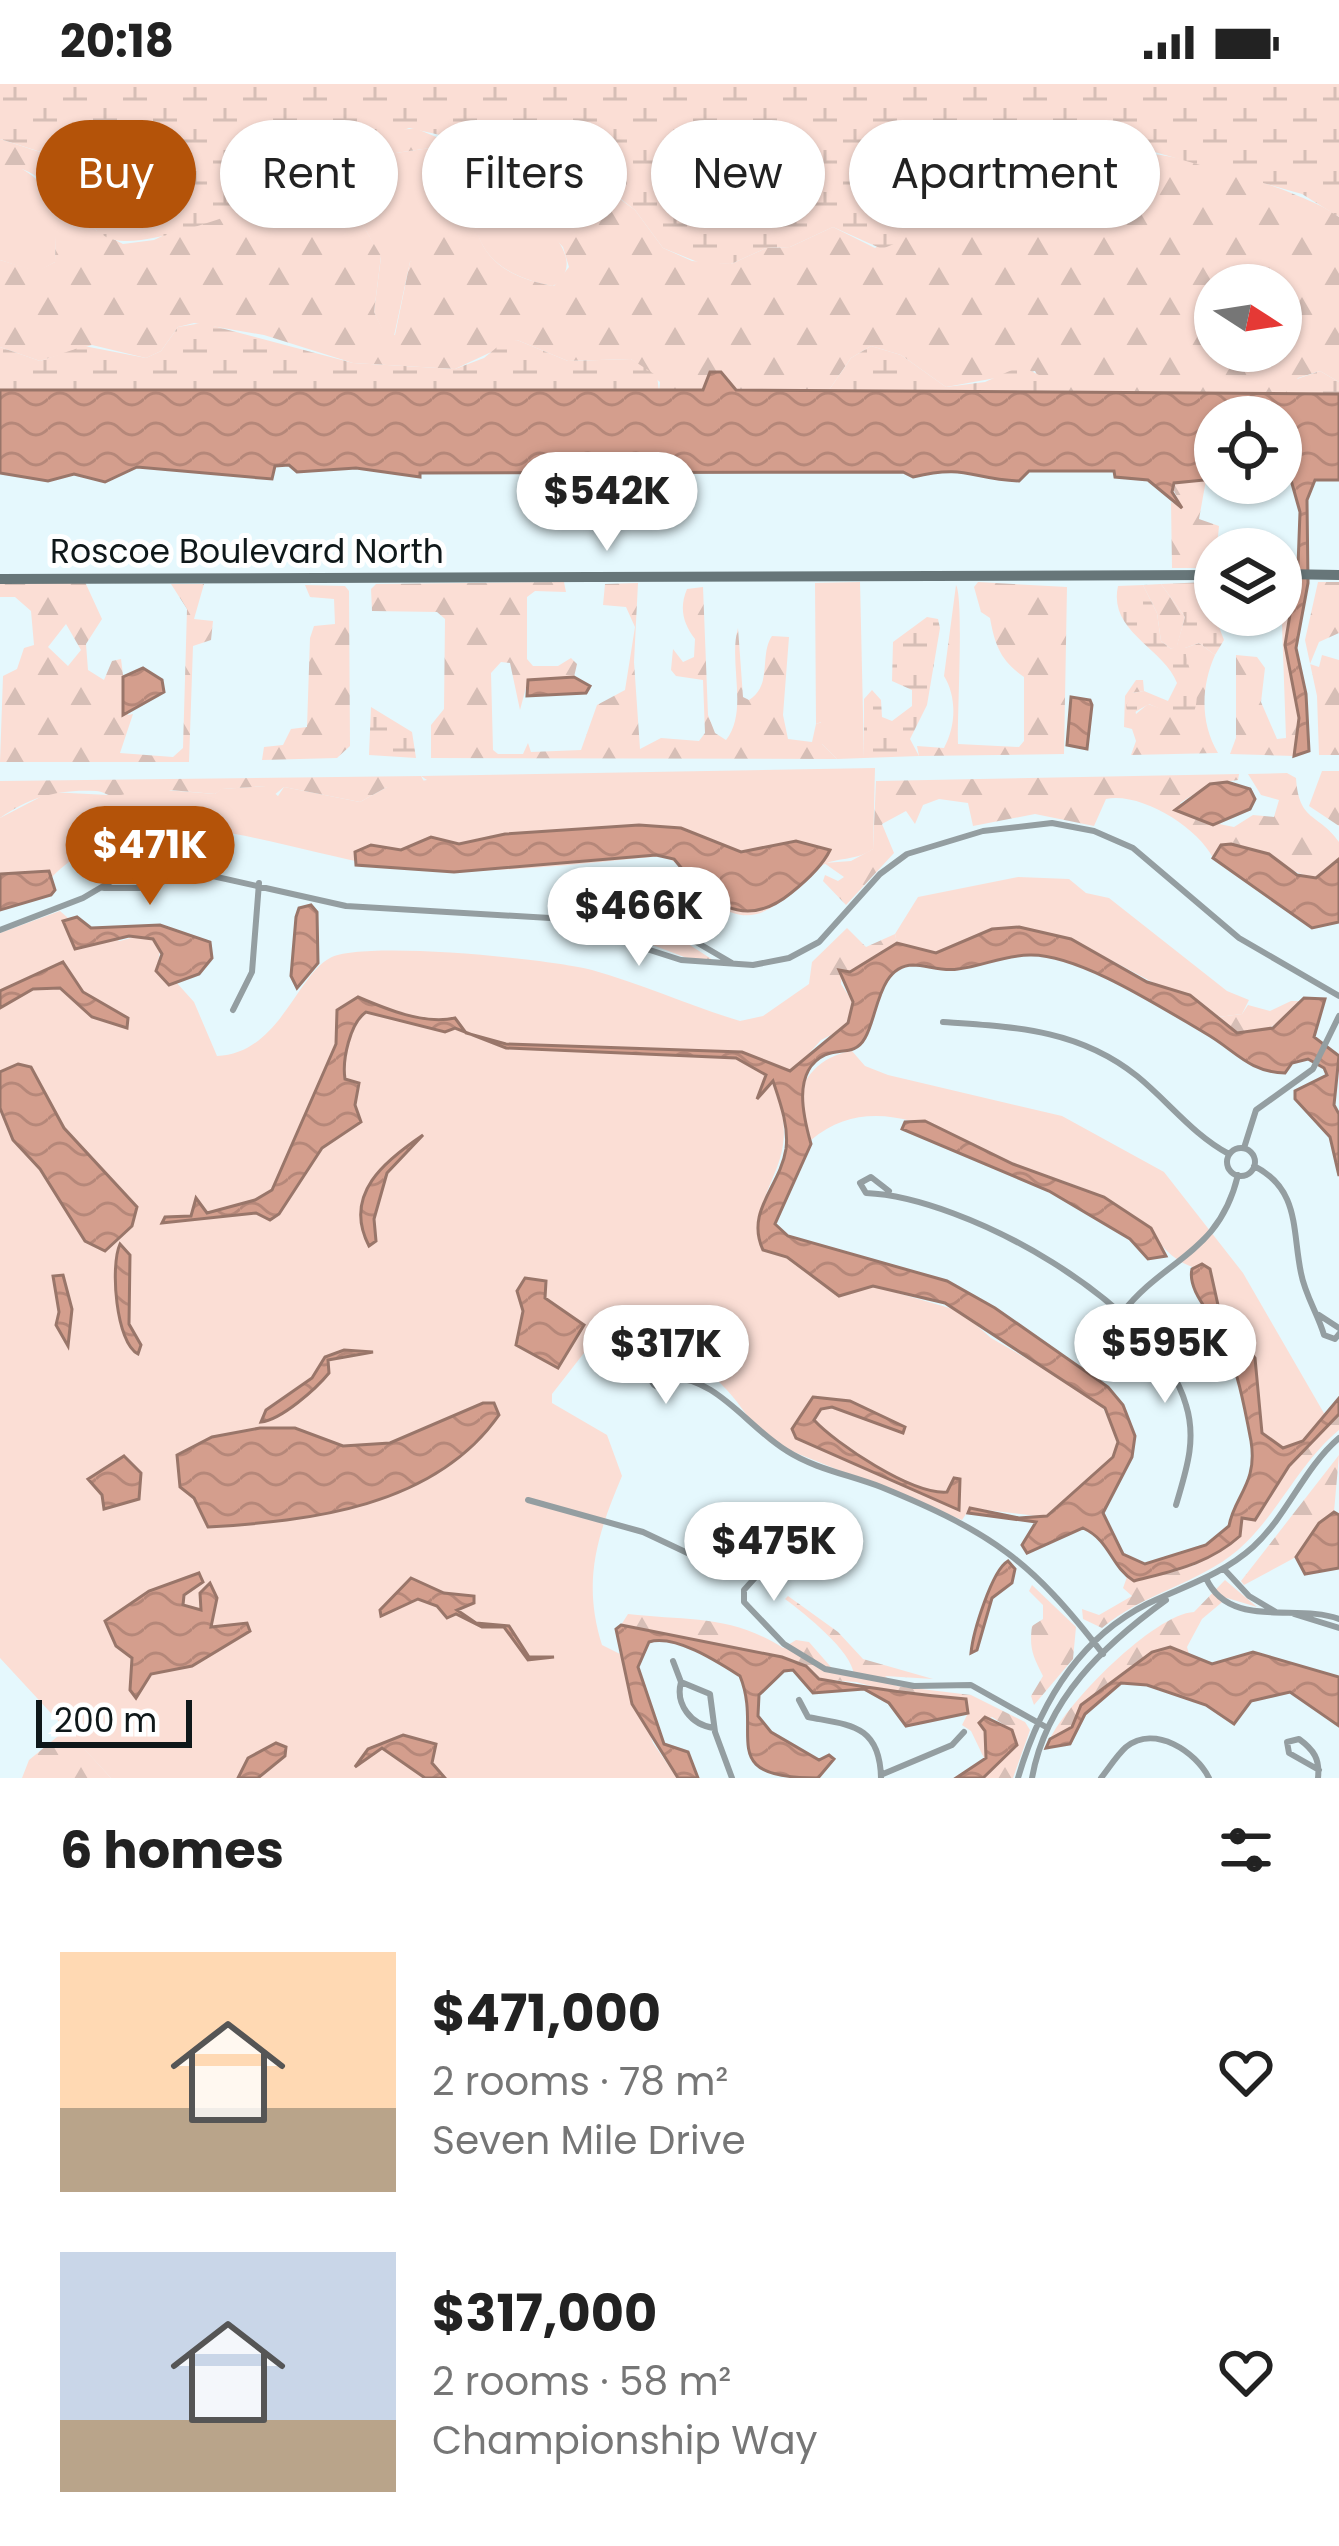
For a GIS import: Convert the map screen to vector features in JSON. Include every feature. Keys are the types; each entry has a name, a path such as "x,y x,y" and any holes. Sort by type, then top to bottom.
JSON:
{"street":[{"path":"1302,574 1339,574"},
{"name":"Roscoe Boulevard North","path":"0,578 1194,575"},
{"path":"541,917 681,960 741,965 789,958 819,942 880,874 917,849 997,828 1052,824 1094,831 1133,848 1239,938 1339,996"},
{"path":"0,930 130,873 184,874 259,883 360,908 541,917 626,901 709,954 741,965"},
{"path":"100,889 139,888 184,874"},
{"path":"233,1010 252,972 259,883"},
{"path":"1229,1154 1244,1148 1259,1106 1316,1066 1339,1016"},
{"path":"943,1022 1032,1028 1080,1043 1136,1076 1190,1128 1229,1154"},
{"path":"1328,1047 1339,1038"},
{"path":"1244,1148 1252,1154 1254,1166 1270,1176 1290,1202 1303,1282 1329,1340 1339,1330 1319,1315"},
{"path":"1229,1154 1228,1166 1238,1175"},
{"path":"1122,1313 1146,1286 1209,1239 1224,1216 1238,1175 1254,1166"},
{"path":"890,1191 1007,1238 1122,1313 1168,1368 1188,1408 1191,1449 1176,1505"},
{"path":"666,1378 697,1380 790,1454 928,1506 993,1539 1038,1575 1103,1654"},
{"path":"1018,1778 1037,1720 1061,1679 1120,1620 1223,1569 1262,1538 1312,1465 1339,1438"},
{"path":"528,1500 643,1532 712,1565 763,1569 744,1590 744,1602 784,1644 816,1665 914,1686 971,1685 1046,1727"},
{"path":"1223,1569 1249,1596 1276,1612"},
{"path":"1206,1578 1229,1603 1339,1619"},
{"path":"1032,1778 1046,1727 1060,1700 1103,1654 1176,1592"},
{"path":"1294,1614 1339,1628"},
{"path":"673,1661 679,1695 690,1717 714,1728"},
{"path":"680,1682 710,1694 714,1728 732,1778"},
{"path":"799,1700 808,1717 847,1722 864,1732 876,1751 881,1776 952,1744 964,1732"},
{"path":"1293,1738 1306,1745 1318,1774 1288,1753 1287,1742 1293,1738"},
{"path":"1101,1778 1124,1749 1148,1740 1192,1754 1209,1778"},
{"path":"898,1765 900,1778"}],"green space":[{"path":"0,84 1339,84 1339,217 1302,194 1160,154 1160,120 849,120 849,228 911,228 882,249 833,227 790,247 766,248 731,264 700,263 663,248 627,204 627,120 422,120 422,131 409,128 398,132 398,120 220,120 220,219 196,227 196,120 36,120 36,150 0,139"},
{"path":"398,130 422,131 422,149 398,153"},
{"path":"0,139 36,151 36,177 19,168 0,167"},
{"path":"422,149 422,228 548,228 564,252 563,275 553,286 529,280 498,264 478,235 410,262 394,336 385,336 374,312 381,257 364,228 398,228 398,153"},
{"path":"1160,155 1235,173 1299,196 1339,217 1339,382 1320,371 1298,378 1285,394 1046,392 1035,371 946,387 901,355 871,346 851,358 829,390 736,390 721,373 710,372 704,390 659,391 660,382 631,359 568,361 517,340 455,369 353,363 264,335 194,323 178,327 161,351 146,358 92,345 40,361 0,347 0,260 37,271 55,262 54,228 94,228 123,244 154,240 179,228 196,228 196,222 220,216 220,228 365,228 381,256 374,312 386,336 395,335 410,262 454,228 478,234 490,256 508,270 554,286 569,267 563,247 545,228 627,228 627,204 663,248 692,261 731,264 766,248 790,247 833,227 875,248 904,228 1160,228"},
{"path":"17,166 36,179 36,228 56,228 55,262 37,272 0,260 0,167"},
{"path":"94,228 192,228 139,240 103,235"},
{"path":"202,323 353,363 455,369 484,358 502,343 517,340 568,361 631,359 657,376 659,391 0,390 0,347 40,361 84,346 146,358 161,351 178,327"},
{"path":"871,346 901,355 946,387 985,382 1021,366 1041,376 1046,392 829,390 851,358"},
{"path":"1320,371 1339,382 1339,394 1285,394 1291,381"},
{"path":"1183,479 1194,479 1194,504 1202,504 1199,519 1219,528 1194,528 1194,568 1172,568 1171,502 1182,507 1172,487"},
{"path":"85,582 102,619 86,644 88,670 104,680 112,661 121,659 128,715 133,714 120,753 173,757 183,748 187,609 171,584 204,584 194,619 213,621 211,640 193,646 189,762 0,762 3,676 17,669 24,648 34,645 31,611 15,597 0,597 0,584","holes":["66,624 81,650 68,666 48,647"]},
{"path":"564,582 566,592 535,591 527,597 527,659 533,666 558,666 571,658 577,664 574,677 528,680 520,710 510,663 501,662 491,673 493,750 498,754 523,754 528,743 531,752 581,750 597,705 625,690 635,627 626,607 603,605 605,584 638,583 634,662 640,749 661,738 699,741 705,733 703,680 676,676 671,670 673,649 683,662 694,657 695,639 685,621 683,603 687,589 703,587 708,715 715,733 726,740 736,715 738,628 743,697 749,700 761,686 772,636 789,637 783,715 788,739 812,742 816,724 822,722 822,744 837,759 431,758 431,725 444,709 445,619 437,612 372,611 371,589 376,584"},
{"path":"860,582 864,758 837,759 822,744 821,722 816,724 815,583"},
{"path":"978,582 1067,587 1064,754 919,756 917,746 944,748 951,730 953,702 944,676 956,585 958,744 1019,747 1024,741 1024,677 1000,652 990,618 981,612 974,587"},
{"path":"1318,582 1339,582 1339,633 1319,642 1310,664 1305,640"},
{"path":"1194,583 1194,636 1222,636 1224,640 1215,655 1199,643 1185,648 1196,693 1189,722 1149,704 1128,716 1126,706 1132,693 1144,691 1168,701 1177,683 1121,616 1118,586 1143,585 1157,613 1161,641 1171,649 1177,645 1185,617 1161,584"},
{"path":"1161,584 1185,617 1177,646 1171,649 1161,641 1157,613 1143,585"},
{"path":"305,585 345,586 349,591 350,746 337,758 262,760 264,747 283,745 291,729 307,727 310,638 314,626 335,624 334,599 310,597"},
{"path":"927,617 938,619 940,628 927,705 910,739 919,756 864,758 864,699 872,690 881,700 882,717 892,721 912,706 912,690 892,681 893,642"},
{"path":"1282,636 1287,636 1299,718 1294,756 1230,754 1236,738 1236,655 1257,657 1265,668 1261,702 1277,739 1286,738"},
{"path":"1199,643 1215,655 1204,704 1218,753 1131,755 1136,741 1132,729 1124,727 1125,696 1136,680 1143,680 1144,691 1132,693 1136,714 1148,704 1179,715 1185,648"},
{"path":"1322,655 1339,660 1339,755 1319,755 1317,696 1310,664 1319,667"},
{"path":"371,707 412,732 416,758 369,755"},
{"path":"875,768 873,849 821,866 774,906 749,915 718,906 663,856 520,869 413,869 176,827 137,830 110,839 52,877 49,871 0,874 0,818 50,792 108,795 140,788 215,794 221,789 266,786 278,796 284,787 360,802 387,787 427,780 421,776"},
{"path":"1322,771 1339,771 1339,826 1309,806"},
{"path":"1287,773 1296,778 1305,810 1339,842 1339,858 1316,878 1247,848 1221,845 1213,858 1181,824 1135,801 1106,799 1094,826 1035,814 973,826 968,803 939,799 923,805 915,824 906,811 882,824 894,853 846,905 823,881 825,875 838,881 844,877 824,863 851,861 873,849 876,781 1239,774 1238,780 1210,784 1180,803 1194,819 1234,827 1253,815 1274,817 1279,800 1261,795 1248,774"},
{"path":"421,776 427,787 423,791 387,787 360,802 284,787 273,796 265,786 222,789 215,794 170,790 163,798 146,789 114,796 82,791 45,796 0,818 0,781"},
{"path":"1018,877 1069,879 1086,893 1109,898 1227,991 1249,1000 1242,1014 1218,1017 1075,941 1044,932 1004,927 936,953 897,943 895,934 918,897"},
{"path":"631,907 713,960 687,958 581,918 584,911"},
{"path":"60,911 68,918 64,921 120,941 146,934 161,945 158,962 194,1002 217,1056 256,1042 318,967 349,953 458,953 570,966 740,1021 763,1016 809,984 841,984 853,1002 845,1028 821,1040 796,1068 772,1079 784,1132 764,1202 760,1245 787,1257 839,1296 873,1286 960,1311 991,1338 1100,1401 1118,1442 1110,1461 1045,1517 970,1508 962,1520 769,1442 727,1390 670,1345 652,1319 605,1326 552,1394 552,1403 607,1435 622,1476 595,1559 596,1622 602,1645 622,1655 653,1743 677,1778 111,1778 0,1658 0,933"},
{"path":"847,928 866,947 895,934 897,943 850,972 842,970 841,984 809,984 812,962"},
{"path":"1299,1001 1282,1019 1248,1035 1227,1028 1218,1017 1242,1014 1248,1005 1270,1011"},
{"path":"852,1051 865,1066 888,1075 1062,1116 1164,1172 1243,1273 1325,1415 1303,1441 1283,1448 1262,1433 1255,1359 1220,1314 1212,1273 1170,1254 1136,1218 1109,1200 916,1122 862,1117 836,1124 811,1140 799,1111 804,1084 823,1062"},
{"path":"1339,1414 1339,1430 1238,1550 1102,1628 1083,1619 1082,1609 1099,1615 1132,1596 1123,1588 1127,1577 1134,1581 1195,1565 1230,1545 1243,1517 1265,1504 1289,1466"},
{"path":"1339,1455 1334,1512 1319,1523 1296,1557 1244,1585 1241,1581"},
{"path":"1225,1580 1257,1607 1227,1598 1202,1619 1187,1647 1189,1654 1170,1647 1081,1705 1072,1727 1050,1739 1074,1704 1113,1663 1157,1628 1194,1612"},
{"path":"1032,1585 1076,1627 1073,1659 1034,1705 1031,1696 1043,1676 1031,1634 1032,1626 1043,1619 1043,1605 1029,1591"},
{"path":"788,1596 838,1632 863,1659 933,1679 885,1676 896,1686 971,1695 1025,1722 1030,1730 1013,1778 983,1778 1017,1745 1012,1730 992,1717 980,1723 985,1731 985,1760 971,1731 962,1725 968,1713 958,1698 919,1699 856,1682 819,1679 806,1666 782,1657 621,1625 628,1614 726,1624 783,1648 796,1640 809,1642 837,1674 854,1675 837,1644 785,1599"},
{"path":"69,1732 111,1778 22,1778 29,1760"}],"water":[{"path":"710,372 721,372 736,390 1339,394 1339,480 1315,480 1307,500 1308,583 1302,616 1298,504 1302,504 1302,396 1194,396 1194,481 1174,483 1172,492 1182,508 1148,480 1115,477 1114,471 1029,471 1019,481 957,472 913,477 903,472 420,473 420,477 356,468 297,472 289,465 275,466 272,479 137,467 105,482 74,474 48,481 0,473 0,390 703,390"},
{"path":"1286,636 1298,636 1296,648 1306,694 1309,751 1294,756 1299,718"},
{"path":"143,668 162,680 164,692 123,715 123,677"},
{"path":"574,677 590,686 586,693 527,696 528,680"},
{"path":"1071,697 1090,700 1092,705 1087,749 1067,745"},
{"path":"1227,782 1250,789 1255,799 1250,809 1213,825 1175,810 1210,784"},
{"path":"639,825 681,828 741,852 796,841 830,850 818,868 773,905 741,911 713,898 674,859 656,855 454,872 356,865 355,852 371,845 401,850 431,837 459,844 505,834"},
{"path":"1221,845 1269,854 1297,875 1316,878 1339,859 1339,922 1312,928 1213,858"},
{"path":"49,871 55,890 51,895 0,910 0,874"},
{"path":"311,905 317,912 318,963 297,988 291,976 296,917 299,908"},
{"path":"77,917 91,928 160,925 210,942 212,958 199,974 169,985 156,971 162,954 153,939 129,936 75,949 63,921"},
{"path":"1019,927 1071,939 1147,982 1190,995 1237,1033 1273,1028 1304,998 1325,999 1314,1037 1339,1056 1334,1105 1339,1114 1339,1176 1330,1137 1295,1099 1295,1091 1327,1075 1308,1059 1292,1063 1285,1073 1261,1069 1120,984 1050,957 1020,955 952,970 901,968 886,983 861,1044 825,1055 807,1072 803,1096 811,1144 775,1224 788,1236 947,1281 995,1308 1108,1387 1123,1405 1135,1436 1132,1457 1103,1513 1123,1554 1145,1564 1206,1545 1229,1526 1251,1468 1251,1441 1236,1371 1221,1333 1196,1293 1192,1269 1202,1264 1210,1269 1220,1314 1255,1358 1262,1433 1283,1448 1303,1441 1339,1398 1339,1414 1289,1466 1255,1520 1242,1518 1240,1536 1203,1560 1134,1581 1083,1528 1027,1553 1022,1545 1036,1522 968,1513 970,1508 1019,1518 1047,1516 1113,1457 1118,1442 1105,1408 945,1303 873,1286 839,1296 787,1257 763,1250 758,1223 783,1163 787,1140 773,1081 757,1099 766,1075 736,1058 506,1048 472,1035 506,1044 742,1052 790,1071 848,1023 853,1002 839,970 850,972 897,943 936,953 992,929"},
{"path":"63,962 83,992 128,1018 127,1028 92,1017 60,988 33,989 0,1008 0,991"},
{"path":"358,997 418,1018 455,1018 465,1032 455,1028 445,1032 366,1012 348,1042 345,1062 345,1079 359,1083 355,1105 361,1122 322,1148 279,1214 270,1220 256,1213 162,1223 165,1217 191,1216 196,1198 207,1213 255,1200 272,1190 336,1044 337,1010"},
{"path":"18,1064 31,1067 64,1128 137,1207 132,1226 105,1251 85,1241 40,1169 13,1140 0,1108 0,1072"},
{"path":"925,1121 1013,1164 1104,1197 1151,1228 1166,1256 1148,1259 1130,1239 1049,1191 902,1129 905,1122"},
{"path":"423,1135 387,1173 374,1219 376,1241 369,1246 362,1227 364,1195 383,1167"},
{"path":"120,1244 130,1255 129,1324 141,1345 138,1354 124,1335 117,1303"},
{"path":"63,1275 72,1309 68,1346 56,1325 59,1312 53,1276"},
{"path":"525,1278 546,1281 545,1298 584,1325 558,1368 516,1345 523,1311 517,1291"},
{"path":"344,1350 373,1352 328,1360 329,1373 316,1387 288,1410 261,1422 266,1410 312,1378 325,1357"},
{"path":"813,1397 850,1401 905,1427 903,1433 832,1407 821,1409 814,1420 856,1454 914,1485 947,1492 954,1478 960,1479 959,1510 796,1438 792,1429"},
{"path":"483,1403 494,1403 499,1415 472,1446 440,1471 367,1504 287,1520 208,1527 194,1498 180,1487 177,1455 212,1437 260,1428 295,1428 343,1446 390,1443"},
{"path":"124,1456 141,1473 139,1499 104,1509 102,1495 88,1479"},
{"path":"1334,1512 1339,1515 1339,1568 1305,1574 1296,1557 1319,1523"},
{"path":"1008,1561 1015,1569 1012,1583 992,1598 977,1650 971,1653 990,1589"},
{"path":"199,1573 203,1582 184,1595 183,1605 201,1610 200,1593 210,1583 217,1598 211,1627 247,1623 250,1631 192,1666 151,1674 136,1698 130,1690 132,1658 116,1646 105,1621 149,1591"},
{"path":"411,1578 444,1593 474,1596 474,1603 457,1610 476,1623 509,1626 529,1657 554,1657 528,1660 504,1627 482,1627 456,1614 447,1618 437,1606 418,1599 381,1616 380,1610"},
{"path":"621,1625 782,1657 806,1666 819,1679 966,1699 968,1713 906,1726 889,1703 864,1689 813,1693 793,1670 784,1671 759,1695 758,1716 771,1732 819,1760 829,1755 834,1759 818,1778 785,1776 754,1761 740,1676 683,1646 649,1642 638,1667 664,1744 688,1752 698,1778 678,1778 632,1704 616,1629"},
{"path":"1170,1647 1212,1664 1253,1652 1339,1677 1339,1726 1290,1692 1251,1701 1234,1724 1206,1705 1147,1685 1121,1683 1085,1714 1070,1744 1046,1748 1050,1739 1072,1727 1081,1705 1152,1652"},
{"path":"985,1717 1012,1730 1017,1745 983,1778 956,1778 986,1758 985,1731 979,1723"},
{"path":"403,1735 436,1744 432,1763 445,1778 425,1778 382,1748 355,1767 368,1749"},
{"path":"276,1743 286,1747 285,1756 258,1778 238,1778 248,1758"}]}
